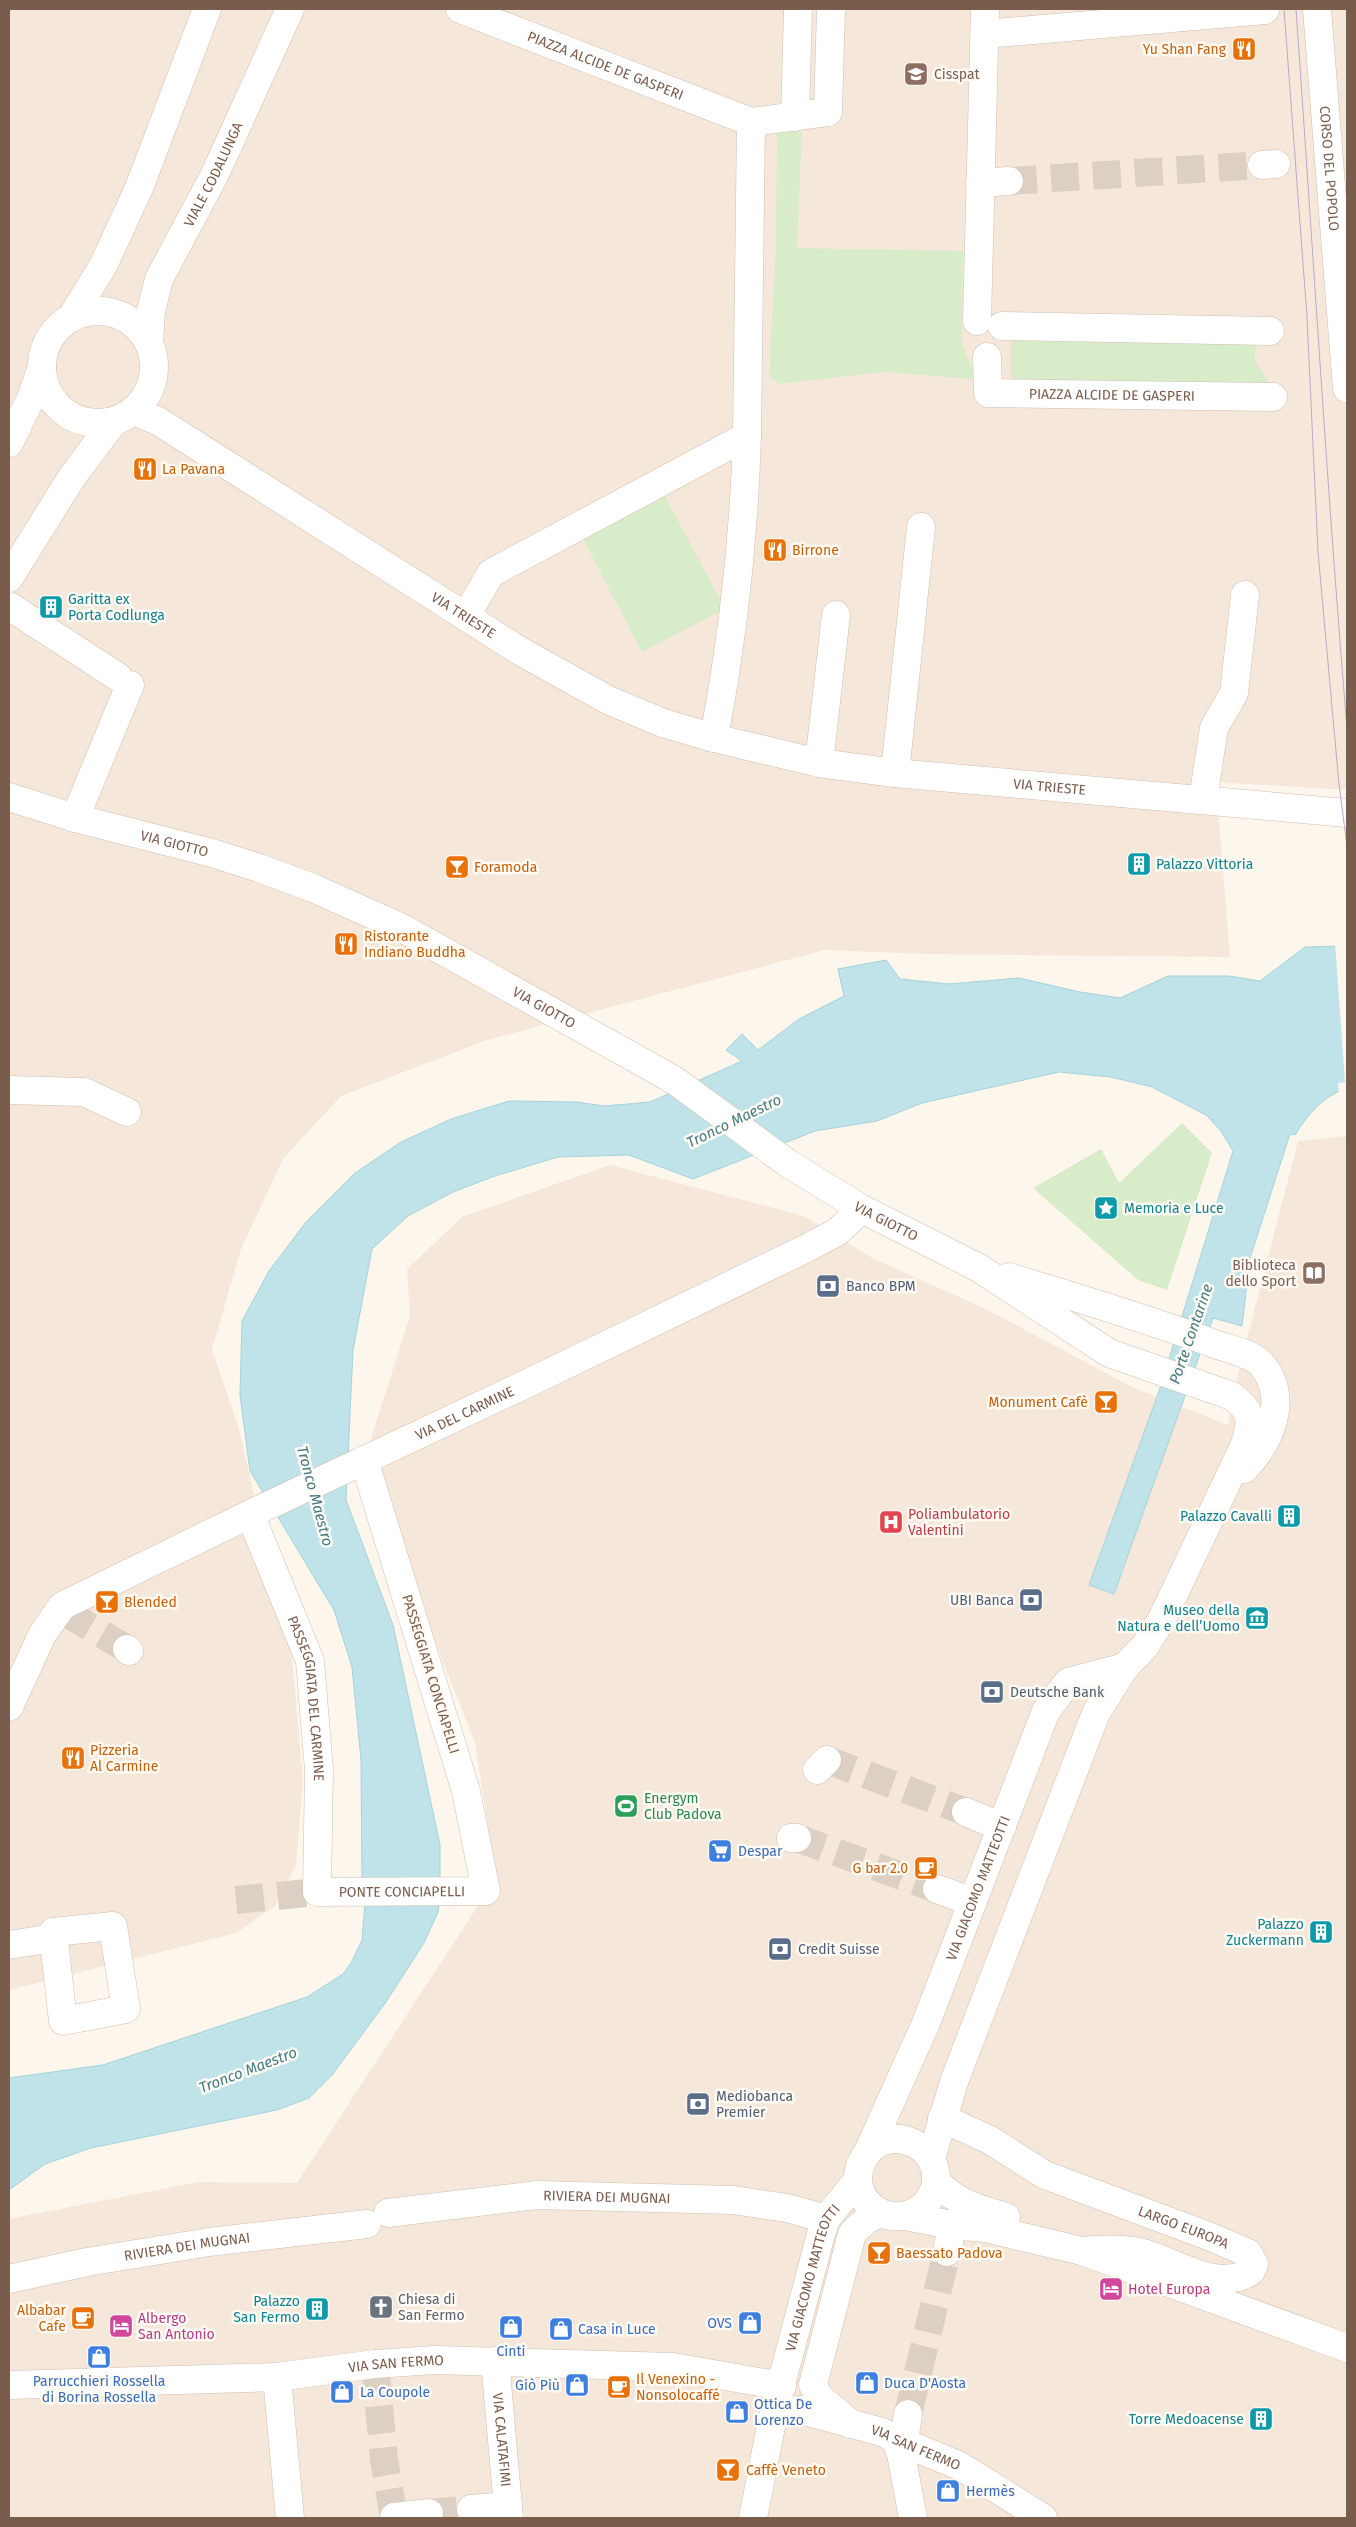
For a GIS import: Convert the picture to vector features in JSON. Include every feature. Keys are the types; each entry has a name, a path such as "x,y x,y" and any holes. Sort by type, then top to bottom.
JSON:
{"street":[{"path":"71,318 103,266 139,188 207,9"},
{"name":"VIALE CODALUNGA","path":"149,341 151,311 160,279 215,174 290,9"},
{"name":"PIAZZA ALCIDE DE GASPERI","path":"460,9 751,122 828,112 832,9"},
{"path":"795,117 798,9"},
{"name":"CORSO DEL POPOLO","path":"1317,9 1347,388"},
{"name":"PIAZZA ALCIDE DE GASPERI","path":"1265,10 985,22 980,183 989,323 971,327 968,334 968,343 979,355 987,357 988,393 1273,397"},
{"path":"714,738 733,621 744,529 751,122"},
{"path":"980,183 1009,181"},
{"path":"9,443 31,398 42,367 44,352 50,338 59,326 71,318 88,312 106,311 123,316 138,327 149,341 154,360 154,379 146,397 124,416 72,477 9,578"},
{"path":"989,323 1270,331"},
{"path":"42,367 46,388 62,409 74,418 94,423 124,416"},
{"name":"VIA TRIESTE","path":"124,416 158,421 520,651 608,700 663,723 714,738 818,763 895,773 1203,798 1347,813"},
{"path":"466,616 491,573 747,436"},
{"path":"895,773 921,527"},
{"path":"1203,798 1214,728 1234,694 1245,595"},
{"path":"9,606 124,681 75,818"},
{"path":"818,763 836,615"},
{"name":"VIA GIOTTO","path":"9,797 75,818 212,853 313,888 402,928 674,1080 786,1162 862,1209 979,1268 1109,1353 1232,1396 1247,1407 1251,1424 1246,1444 1226,1487"},
{"path":"9,1090 84,1092 127,1112"},
{"name":"VIA DEL CARMINE","path":"9,1707 33,1653 63,1610 256,1511 807,1248 837,1232 862,1209"},
{"name":"VIA GIOTTO","path":"979,1268 1166,1326 1240,1353 1263,1366 1272,1384 1275,1404 1273,1425 1264,1444 1226,1487"},
{"name":"PASSEGGIATA CONCIAPELLI","path":"356,1463 466,1791 486,1891"},
{"path":"942,2118 1096,1713 1125,1667 1145,1646 1162,1619 1226,1487"},
{"name":"PASSEGGIATA DEL CARMINE","path":"256,1511 310,1661 319,1770 317,1892"},
{"name":"VIA GIACOMO MATTEOTTI","path":"753,2518 774,2412 826,2219 858,2180 861,2162 868,2152 926,2023 1046,1711 1068,1682 1125,1667"},
{"path":"966,1812 1002,1827"},
{"path":"937,1889 973,1902"},
{"name":"PONTE CONCIAPELLI","path":"317,1892 486,1891"},
{"path":"113,1926 126,2009 63,2021 53,1937 53,1932 113,1926"},
{"path":"9,1945 53,1937"},
{"name":"VIA GIACOMO MATTEOTTI","path":"851,2424 819,2397 813,2385 852,2234 861,2224 893,2215 916,2212 926,2204 932,2194 933,2170 942,2118"},
{"name":"LARGO EUROPA","path":"942,2118 990,2140 1045,2175 1211,2236 1248,2253 1254,2264 1251,2271 1232,2280 1210,2277 1139,2252 1108,2248 1082,2252"},
{"path":"868,2152 883,2142 901,2139 918,2145 933,2170 955,2199 972,2208 1061,2236 1082,2252"},
{"path":"858,2180 863,2198 871,2207 893,2215 952,2225 946,2252"},
{"name":"RIVIERA DEI MUGNAI","path":"9,2279 86,2262 209,2242 547,2195 733,2200 787,2208 826,2219"},
{"name":"LARGO EUROPA","path":"952,2225 985,2228 1082,2252 1347,2348"},
{"name":"VIA SAN FERMO","path":"9,2385 277,2377 374,2364 435,2360 673,2367 782,2386"},
{"name":"VIA CALATAFIMI","path":"495,2361 508,2512"},
{"path":"277,2377 290,2518"},
{"name":"VIA SAN FERMO","path":"774,2412 801,2410 882,2432 960,2466 1044,2518"},
{"path":"908,2414 900,2441 913,2518"},
{"path":"471,2509 508,2512"},
{"path":"394,2517 429,2513"}],"shaded area":[{"path":"9,9 1347,9 1347,790 1216,782 1230,957 927,954 825,950 487,1040 341,1096 283,1159 241,1249 212,1350 238,1425 292,1658 303,1780 296,1865 275,1906 236,1933 9,1990"},
{"path":"1347,1136 1347,2518 9,2518 9,2219 198,2182 297,2183 496,1878 475,1743 364,1460 410,1316 407,1269 462,1217 610,1165 804,1216 872,1258 990,1311 1132,1387 1228,1425 1238,1374 1298,1141"}],"green space":[{"path":"802,127 797,248 963,251 962,345 973,369 973,379 883,372 780,384 769,377 776,247 777,130"},
{"path":"1011,335 1261,338 1255,355 1256,360 1272,390 1011,385"},
{"path":"665,496 725,609 642,652 583,539"},
{"path":"1182,1123 1212,1153 1167,1290 1138,1280 1033,1188 1101,1149 1119,1183"}],"water":[{"path":"1347,946 1347,1088 1338,1091 1323,1101 1305,1120 1295,1135 1290,1134 1250,1258 1242,1326 1213,1318 1114,1594 1089,1585 1159,1391 1233,1151 1221,1131 1206,1115 1152,1087 1111,1077 1059,1072 922,1103 877,1121 815,1131 693,1179 629,1155 558,1157 495,1176 453,1192 408,1216 372,1249 353,1350 346,1500 393,1625 440,1845 440,1897 438,1912 424,1943 386,2002 332,2075 309,2098 277,2110 91,2148 45,2164 9,2190 9,2078 103,2065 307,1997 343,1974 351,1963 362,1940 365,1903 362,1881 361,1760 352,1667 334,1610 250,1471 240,1395 242,1321 269,1271 306,1222 355,1173 401,1142 451,1119 509,1101 576,1102 605,1106 650,1102 742,1061 726,1050 742,1034 758,1050 799,1019 844,996 838,969 886,960 900,979 949,984 1019,978 1080,992 1120,998 1168,976 1229,976 1260,981 1305,947"}],"pier":[{"path":"1335,943 1347,943 1347,1091 1339,1094 1338,1083 1345,1082"}],"tunnel":[{"path":"1009,181 1262,165"},
{"path":"66,1613 127,1649"},
{"path":"827,1760 966,1812"},
{"path":"797,1838 937,1889"},
{"path":"236,1900 317,1892"},
{"path":"908,2414 947,2252"},
{"path":"375,2364 384,2459 394,2518"},
{"path":"429,2513 471,2509"}],"tram line":[{"path":"1284,9 1307,317 1318,552 1339,784 1347,846"},
{"path":"1296,9 1347,729"}],"place":[{"name":"Yu Shan Fang","path":"1244,49"},
{"name":"Cisspat","path":"916,74"},
{"name":"La Pavana","path":"145,469"},
{"name":"Birrone","path":"775,550"},
{"name":"Garitta ex Porta Codlunga","path":"51,607"},
{"name":"Palazzo Vittoria","path":"1139,864"},
{"name":"Foramoda","path":"457,867"},
{"name":"Ristorante Indiano Buddha","path":"346,944"},
{"name":"Memoria e Luce","path":"1106,1208"},
{"name":"Biblioteca dello Sport","path":"1314,1273"},
{"name":"Banco BPM","path":"828,1286"},
{"name":"Monument Cafè","path":"1106,1402"},
{"name":"Palazzo Cavalli","path":"1289,1516"},
{"name":"Poliambulatorio Valentini","path":"891,1522"},
{"name":"UBI Banca","path":"1031,1600"},
{"name":"Blended","path":"107,1602"},
{"name":"Museo della Natura e dell’Uomo","path":"1257,1618"},
{"name":"Deutsche Bank","path":"992,1692"},
{"name":"Pizzeria Al Carmine","path":"73,1758"},
{"name":"Energym Club Padova","path":"626,1806"},
{"name":"Despar","path":"720,1851"},
{"name":"G bar 2.0","path":"926,1868"},
{"name":"Palazzo Zuckermann","path":"1321,1932"},
{"name":"Credit Suisse","path":"780,1949"},
{"name":"Mediobanca Premier","path":"698,2104"},
{"name":"Baessato Padova","path":"879,2253"},
{"name":"Hotel Europa","path":"1111,2289"},
{"name":"Chiesa di San Fermo","path":"381,2307"},
{"name":"Palazzo San Fermo","path":"317,2309"},
{"name":"Albabar Cafe","path":"83,2318"},
{"name":"OVS","path":"750,2323"},
{"name":"Albergo San Antonio","path":"121,2326"},
{"name":"Cinti","path":"511,2327"},
{"name":"Casa in Luce","path":"561,2329"},
{"name":"Parrucchieri Rossella di Borina Rossella","path":"99,2357"},
{"name":"Duca D'Aosta","path":"867,2383"},
{"name":"Giò Più","path":"577,2385"},
{"name":"Il Venexino - Nonsolocaffé","path":"619,2387"},
{"name":"La Coupole","path":"342,2392"},
{"name":"Ottica De Lorenzo","path":"737,2412"},
{"name":"Torre Medoacense","path":"1261,2419"},
{"name":"Caffè Veneto","path":"728,2470"},
{"name":"Hermès","path":"948,2491"}],"water label":[{"name":"Tronco Maestro","path":"734,1121"},
{"name":"Porte Contarine","path":"1191,1334"},
{"name":"Tronco Maestro","path":"315,1496"},
{"name":"Tronco Maestro","path":"248,2070"}]}
